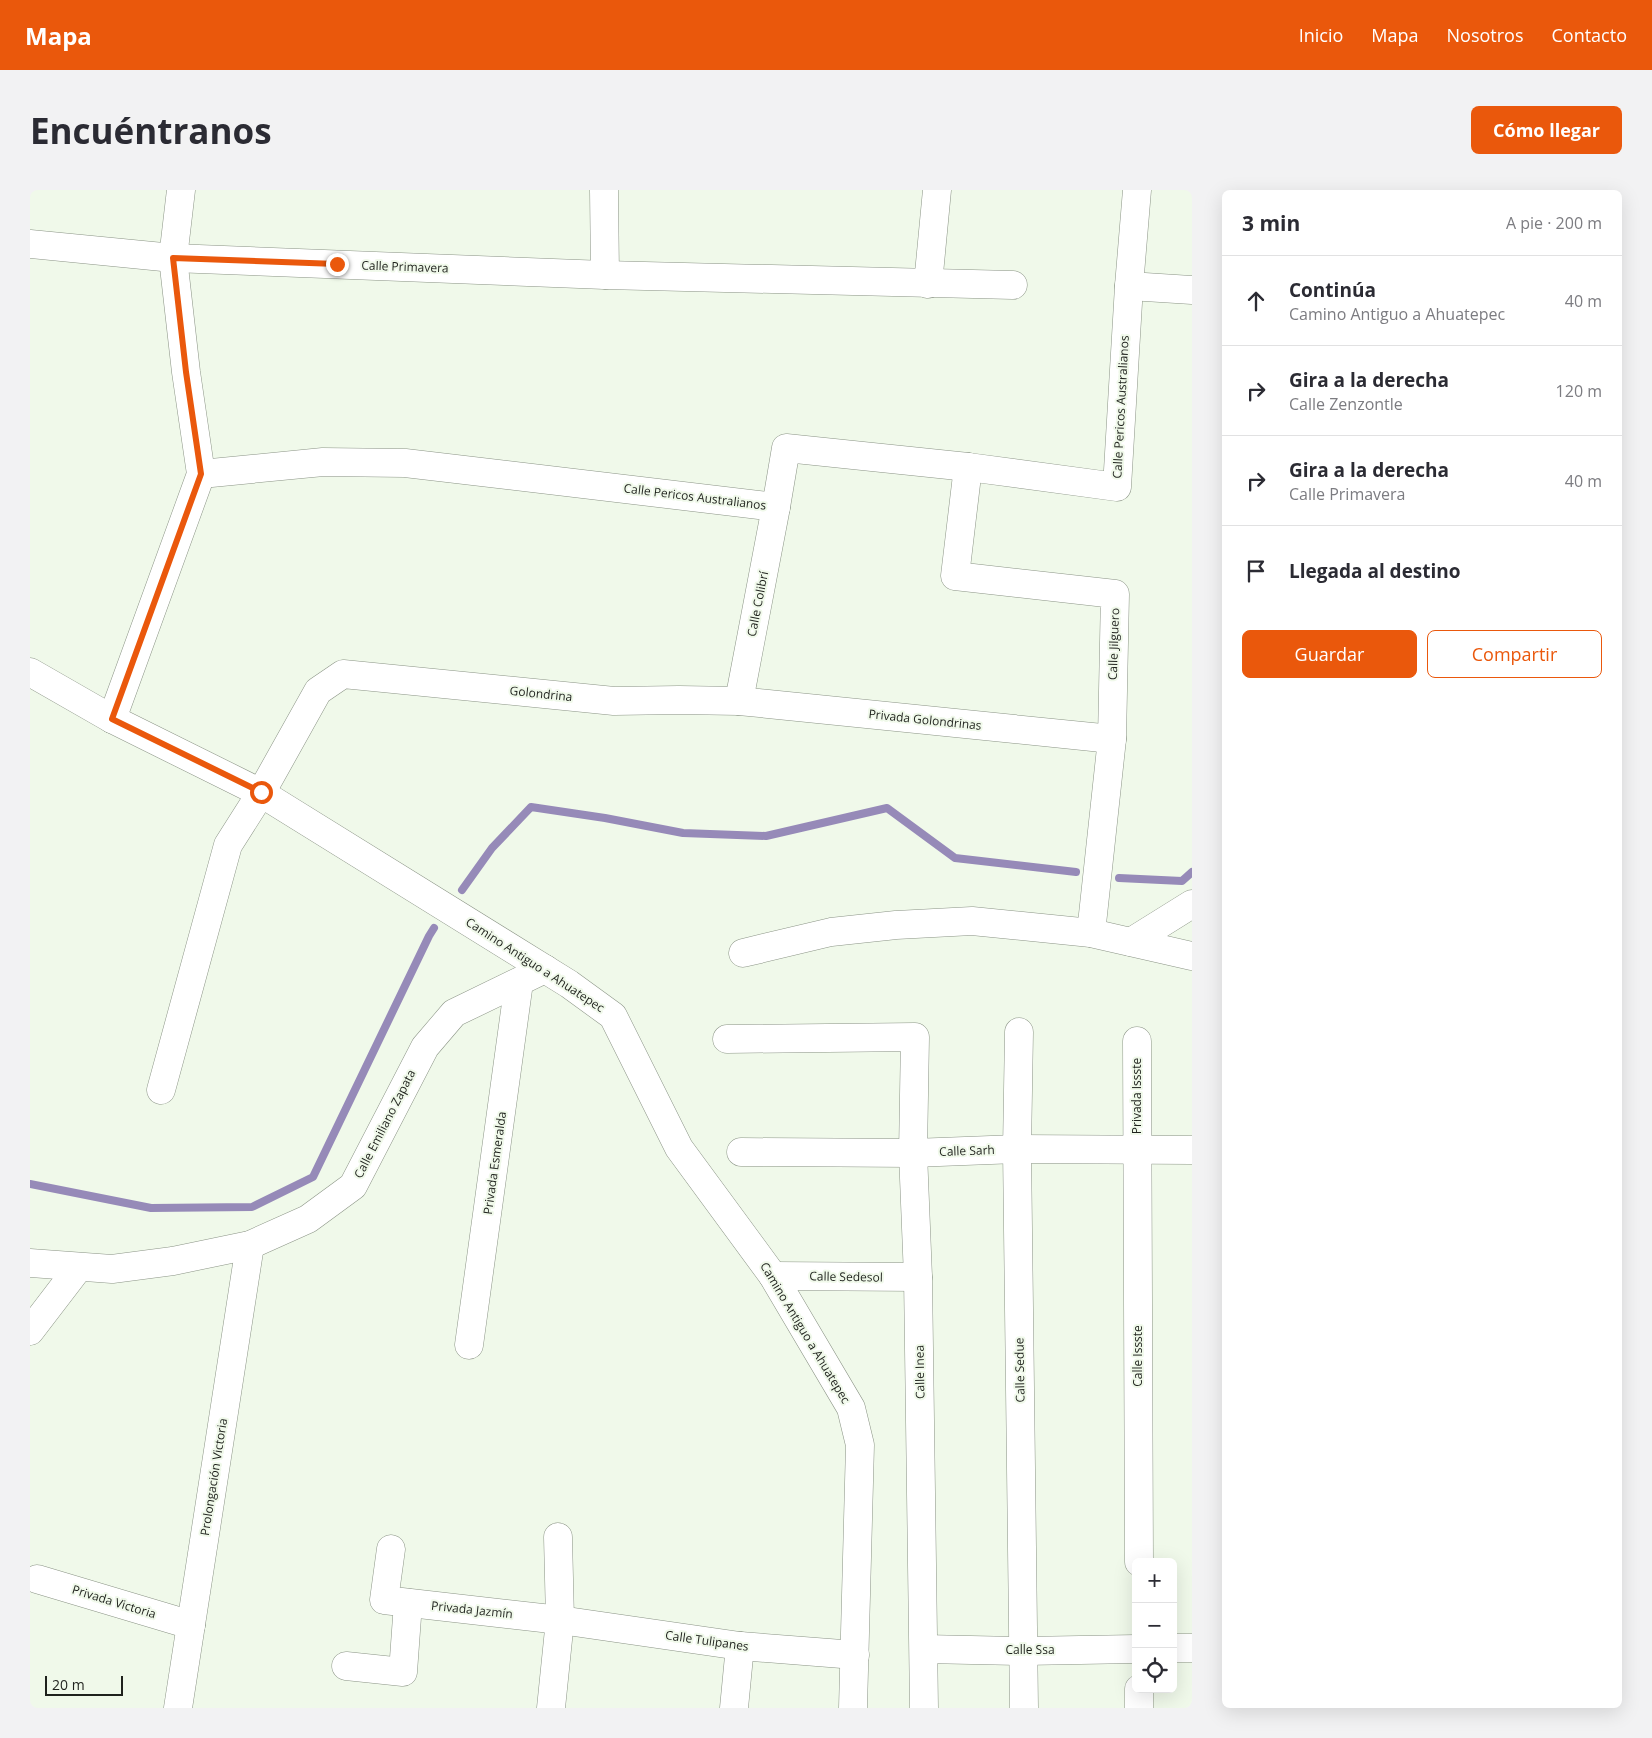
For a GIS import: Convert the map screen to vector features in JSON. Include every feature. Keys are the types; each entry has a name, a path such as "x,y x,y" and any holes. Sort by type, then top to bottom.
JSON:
{"street":[{"path":"112,719 201,474 186,372 173,258 181,190"},
{"path":"604,190 605,275"},
{"path":"928,284 937,190"},
{"path":"1137,190 1129,286 1192,290"},
{"name":"Calle Primavera","path":"30,244 173,258 605,275 1013,285"},
{"name":"Calle Pericos Australianos","path":"201,474 323,462 405,463 776,507 786,448 968,467 1116,487 1129,286"},
{"name":"Calle Jilguero","path":"968,467 955,576 1115,594 1112,739 1091,933"},
{"name":"Calle Colibrí","path":"739,701 776,507"},
{"name":"Camino Antiguo a Ahuatepec","path":"30,672 112,719 261,792 545,969 613,1016 679,1148 773,1276 851,1408 860,1445 853,1708"},
{"name":"Golondrina","path":"261,792 318,691 343,674 614,701 739,701"},
{"name":"Privada Golondrinas","path":"739,701 1112,739"},
{"path":"162,1090 228,845 261,792"},
{"path":"1131,942 1192,904"},
{"path":"743,953 831,932 896,924 972,921 1091,933 1192,956"},
{"name":"Calle Emiliano Zapata","path":"30,1263 112,1269 173,1261 250,1245 308,1219 353,1186 425,1047 454,1013 545,969"},
{"name":"Privada Esmeralda","path":"469,1345 519,982"},
{"name":"Calle Sedue","path":"1019,1032 1017,1149 1024,1708"},
{"name":"Calle Inea","path":"727,1039 915,1037 913,1152 918,1278 924,1708"},
{"name":"Privada Issste","path":"1137,1041 1138,1150"},
{"name":"Calle Sarh","path":"741,1152 913,1152 1017,1149 1192,1150"},
{"name":"Calle Issste","path":"1138,1150 1139,1558"},
{"name":"Prolongación Victoria","path":"178,1708 250,1245"},
{"path":"30,1332 79,1267"},
{"name":"Calle Sedesol","path":"773,1276 918,1278"},
{"path":"551,1708 560,1620 558,1537"},
{"path":"346,1666 403,1672 391,1549"},
{"name":"Privada Victoria","path":"37,1579 191,1625"},
{"name":"Privada Jazmín","path":"396,1602 560,1620"},
{"name":"Calle Tulipanes","path":"560,1620 740,1646 854,1655"},
{"path":"734,1708 740,1646"},
{"path":"1177,1648 1192,1648"},
{"name":"Calle Ssa","path":"924,1649 1024,1651 1132,1649"},
{"path":"1139,1693 1139,1708"}],"waterway":[{"path":"462,890 492,848 531,807 605,818 683,833 766,836 887,808 955,858 1076,872"},
{"path":"1119,878 1182,881 1192,872"},
{"path":"30,1184 151,1208 252,1207 313,1177 434,928"}],"route":[{"path":"261,792 112,719 201,474 186,372 173,258 337,264"}]}
